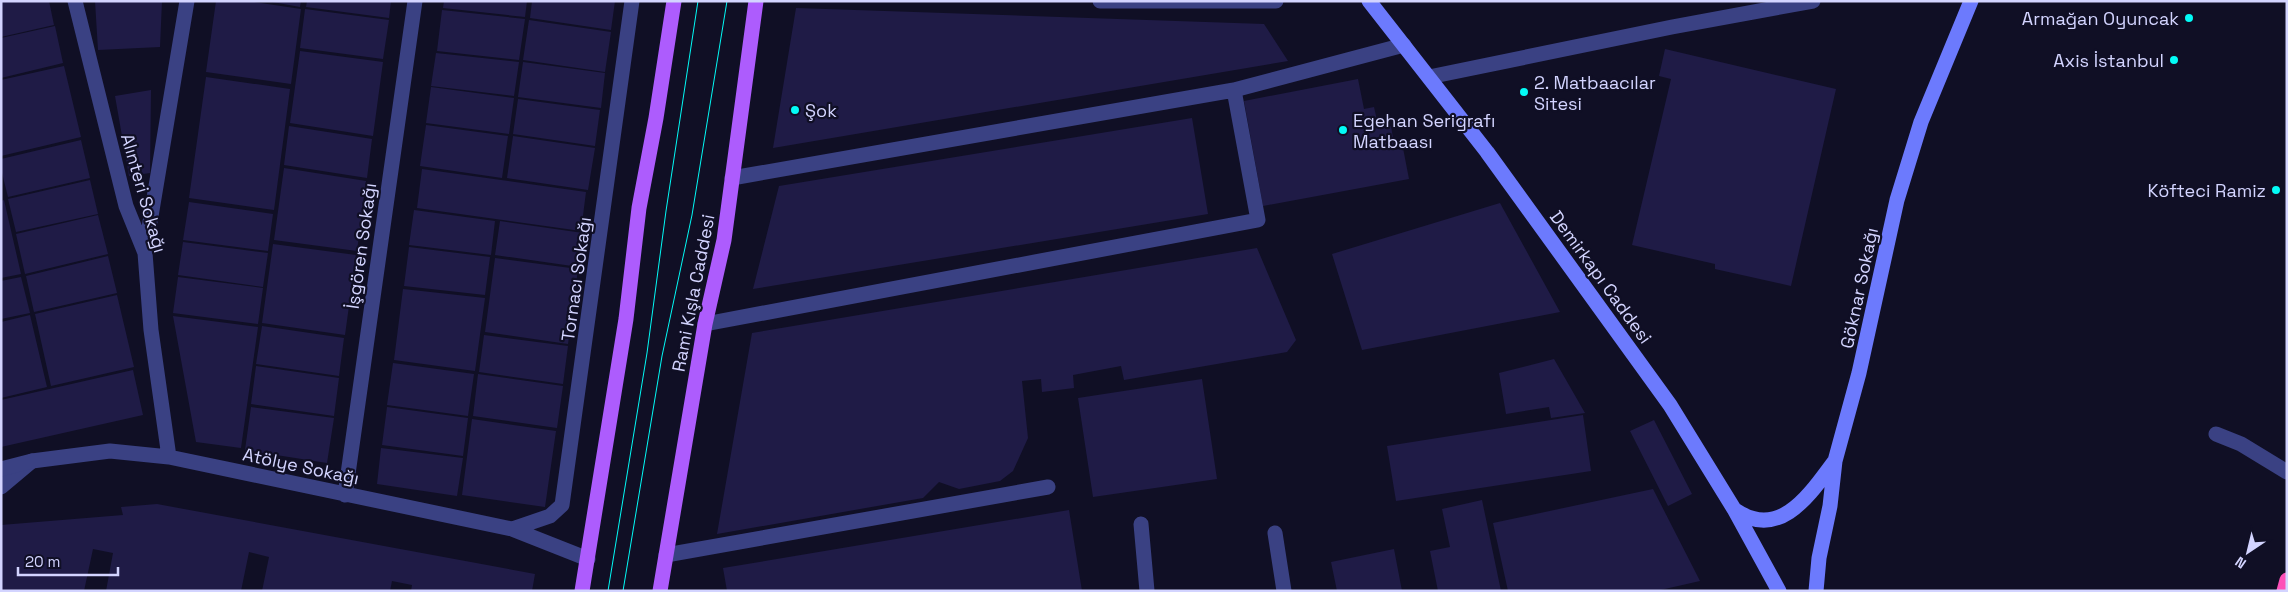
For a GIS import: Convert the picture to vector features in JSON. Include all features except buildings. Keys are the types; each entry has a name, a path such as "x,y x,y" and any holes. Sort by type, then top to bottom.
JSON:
{"highway":[{"path":"2284,591 2287,580"}],"main road":[{"path":"582,591 626,319 639,208 656,118 674,1"},
{"name":"Rami Kışla Caddesi","path":"660,591 705,324 724,240 756,1"}],"street":[{"name":"Alınteri Sokağı","path":"74,1 126,206 145,253 151,330 169,457"},
{"path":"145,253 187,1"},
{"name":"İşgören Sokağı","path":"345,495 415,1"},
{"name":"Tornacı Sokağı","path":"512,529 550,516 562,505 632,1"},
{"path":"1100,1 1276,1"},
{"name":"Demirkapı Caddesi","path":"1368,1 1493,160 1670,405 1734,509 1779,591"},
{"path":"1429,77 1672,27 1813,1"},
{"name":"Göknar Sokağı","path":"1816,591 1819,558 1830,506 1835,461 1859,373 1897,200 1921,122 1971,1"},
{"path":"732,178 1234,90 1404,45"},
{"path":"705,324 1258,220 1234,90"},
{"path":"2216,434 2241,444 2287,472"},
{"name":"Atölye Sokağı","path":"1,469 32,461 110,451 169,457 512,529 588,559"},
{"path":"1,487 32,461"},
{"path":"1734,509 1748,518 1760,521 1780,517 1807,498 1835,461"},
{"path":"666,555 1048,487"},
{"path":"1141,524 1147,591"},
{"path":"1275,534 1284,591"}],"tram line":[{"path":"608,591 647,353 666,211 698,1"},
{"path":"623,591 662,356 692,215 727,1"}],"place":[{"name":"Armağan Oyuncak","path":"2189,18"},
{"name":"Axis İstanbul","path":"2174,60"},
{"name":"2. Matbaacılar Sitesi","path":"1524,92"},
{"name":"Şok","path":"795,110"},
{"name":"Egehan Serigrafı Matbaası","path":"1343,130"},
{"name":"Köfteci Ramiz","path":"2276,190"}]}
